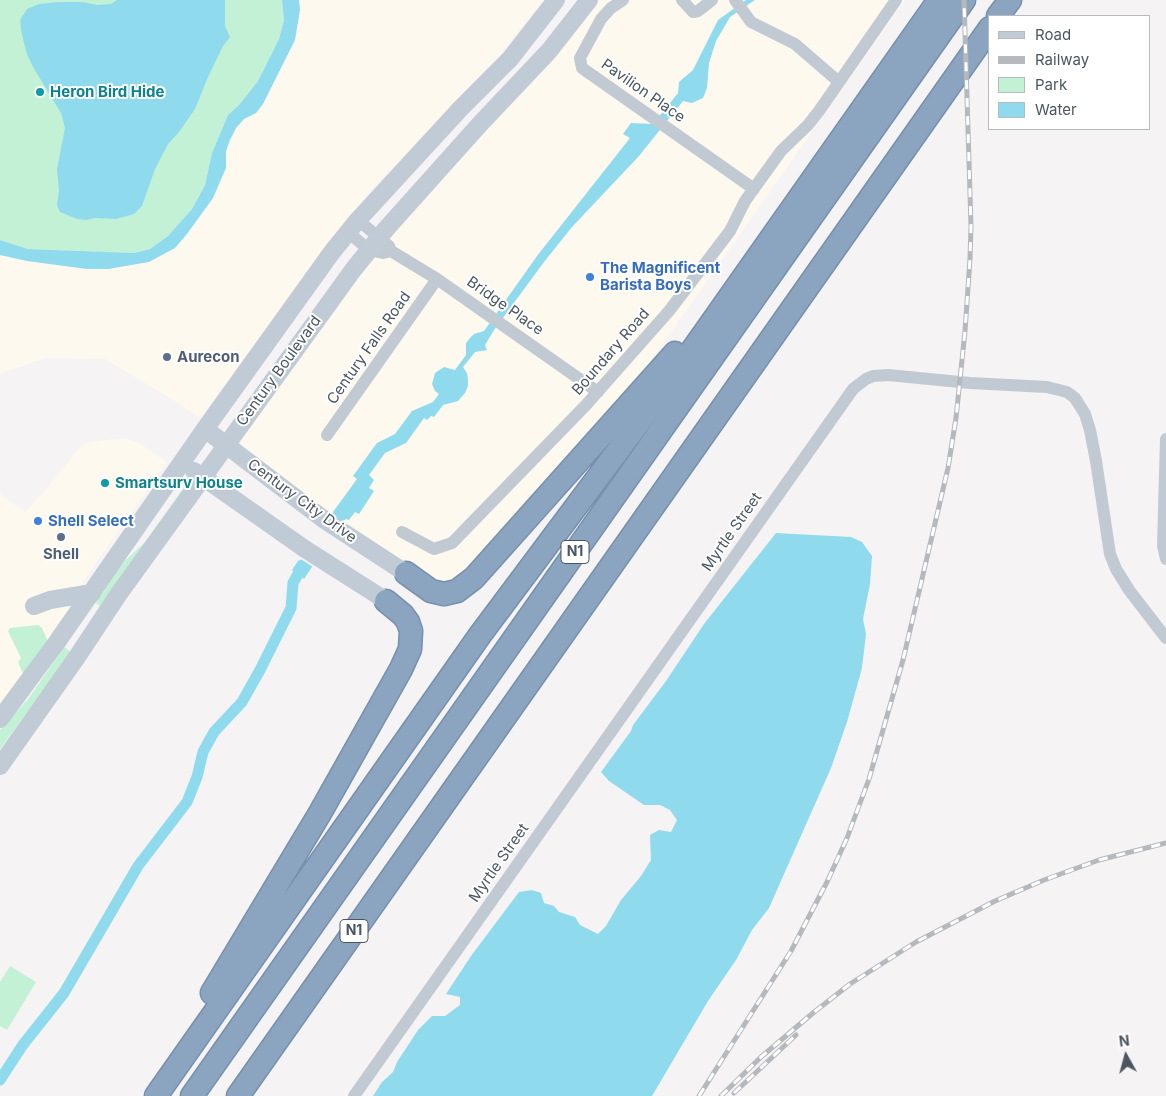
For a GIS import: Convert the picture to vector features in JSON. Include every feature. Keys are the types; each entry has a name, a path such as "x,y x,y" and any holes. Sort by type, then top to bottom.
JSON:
{"highway":[{"path":"403,572 431,591 444,594 457,591 474,578 683,344 715,304 939,0"},
{"path":"156,1096 480,635 679,369 939,0"},
{"name":"N1","path":"192,1096 964,0"},
{"path":"999,15 1010,0"},
{"name":"N1","path":"238,1096 988,31"},
{"path":"149,1096 320,813 401,669 410,649 411,631 403,615 384,600"}],"main road":[{"name":"Century Boulevard","path":"0,719 92,593 205,429 353,226 510,58 556,0"},
{"name":"Century Boulevard","path":"0,766 118,595 226,444 374,244 480,124 549,52 589,0"},
{"name":"Century City Drive","path":"205,429 333,526 403,572"},
{"path":"182,462 313,554 384,600"},
{"path":"34,606 50,600 92,593"}],"street":[{"name":"Pavilion Place","path":"623,0 611,8 601,19 580,58 582,68 754,189"},
{"path":"682,0 693,12 698,11 712,0"},
{"path":"735,0 751,22 795,44 839,82"},
{"name":"Boundary Road","path":"402,532 434,549 452,544 598,392 669,311 730,232 741,208 780,151 808,125 896,0"},
{"name":"Bridge Place","path":"353,226 374,244 389,246 391,251 437,278 598,392"},
{"name":"Century Falls Road","path":"327,435 437,278"},
{"name":"Myrtle Street","path":"354,1096 853,389 866,379 874,376 888,375 970,384 1046,387 1067,392 1075,398 1085,414 1090,430 1110,554 1116,570 1166,638"},
{"path":"1166,439 1163,546 1166,560"}],"shaded area":[{"path":"299,0 544,0 502,52 365,197 200,418 105,359 45,358 0,374 0,255 27,261 87,269 108,269 226,168 226,151 236,128 244,119 256,113 263,104 295,40 300,10"},
{"path":"593,0 905,0 645,369 461,575 450,580 441,581 430,578 411,563 402,559 395,559 330,514 237,444 356,273"},
{"path":"127,439 137,442 167,462 87,576 65,617 0,711 0,494 25,512 86,443"}],"green space":[{"path":"0,0 282,0 284,20 279,39 258,81 239,105 228,115 212,153 205,185 192,209 168,236 150,249 134,253 28,249 0,240"},
{"path":"182,490 185,493 100,606 92,600 107,578 145,542"},
{"path":"38,625 42,628 48,642 24,676 18,662 21,658 8,631 10,628"},
{"path":"64,647 71,652 0,749 0,730 29,698"},
{"path":"10,966 36,982 7,1030 0,1026 0,982"}],"water":[{"path":"117,0 225,0 225,26 230,37 223,46 195,109 168,144 155,169 142,206 134,214 116,219 77,219 60,212 57,205 59,191 57,169 65,128 61,113 27,54 20,20 27,9 39,4 83,2 97,5 111,4"},
{"path":"282,0 299,0 300,10 295,40 263,104 256,113 244,119 236,128 226,151 226,168 213,198 175,248 149,262 108,269 87,269 27,261 0,255 0,240 28,249 134,253 150,249 168,236 192,209 205,185 212,153 228,115 239,105 258,81 279,39 284,20"},
{"path":"746,0 755,0 730,17 716,41 709,63 707,88 703,98 692,103 683,101 639,156 572,227 494,330 485,345 487,350 475,352 463,367 467,373 468,380 465,393 458,401 443,405 434,417 431,416 427,420 424,418 406,443 385,453 369,475 374,480 369,488 374,491 359,514 355,512 349,520 346,519 342,522 304,579 292,570 298,561 302,559 357,479 353,476 377,443 395,434 412,411 433,402 439,394 435,391 432,384 435,373 444,367 455,370 466,355 466,343 474,334 484,331 537,256 630,138 623,134 631,123 653,124 678,93 679,82 693,70 718,20"},
{"path":"776,533 851,537 862,542 872,556 870,584 863,619 866,634 862,668 847,722 831,768 769,908 752,930 736,960 708,1001 652,1096 373,1096 382,1082 393,1072 397,1062 418,1030 432,1016 445,1016 460,1005 460,997 446,994 471,956 519,892 532,890 541,893 544,903 554,906 559,912 575,917 580,925 598,934 606,926 621,900 641,876 651,860 650,835 659,830 671,832 677,820 670,810 660,805 644,805 609,781 601,772 704,624"}],"pier":[{"path":"330,514 344,524 313,567 299,558"}],"waterway":[{"path":"0,1080 22,1046 64,993 138,866 187,802 197,777 203,752 214,732 242,702 291,608 293,583 298,574"}],"railway":[{"path":"699,1096 791,951 827,882 847,838 869,779 903,660 948,468 956,418 965,331 971,226 964,0"},
{"path":"721,1096 761,1057 813,1013 850,984 916,942 995,901 1044,880 1099,860 1166,843"},
{"path":"734,1093 796,1035"}],"place":[{"name":"Heron Bird Hide","path":"40,92"},
{"name":"The Magnificent Barista Boys","path":"590,277"},
{"name":"Aurecon","path":"167,357"},
{"name":"Smartsurv House","path":"105,483"},
{"name":"Shell Select","path":"38,521"},
{"name":"Shell","path":"61,537"}]}
